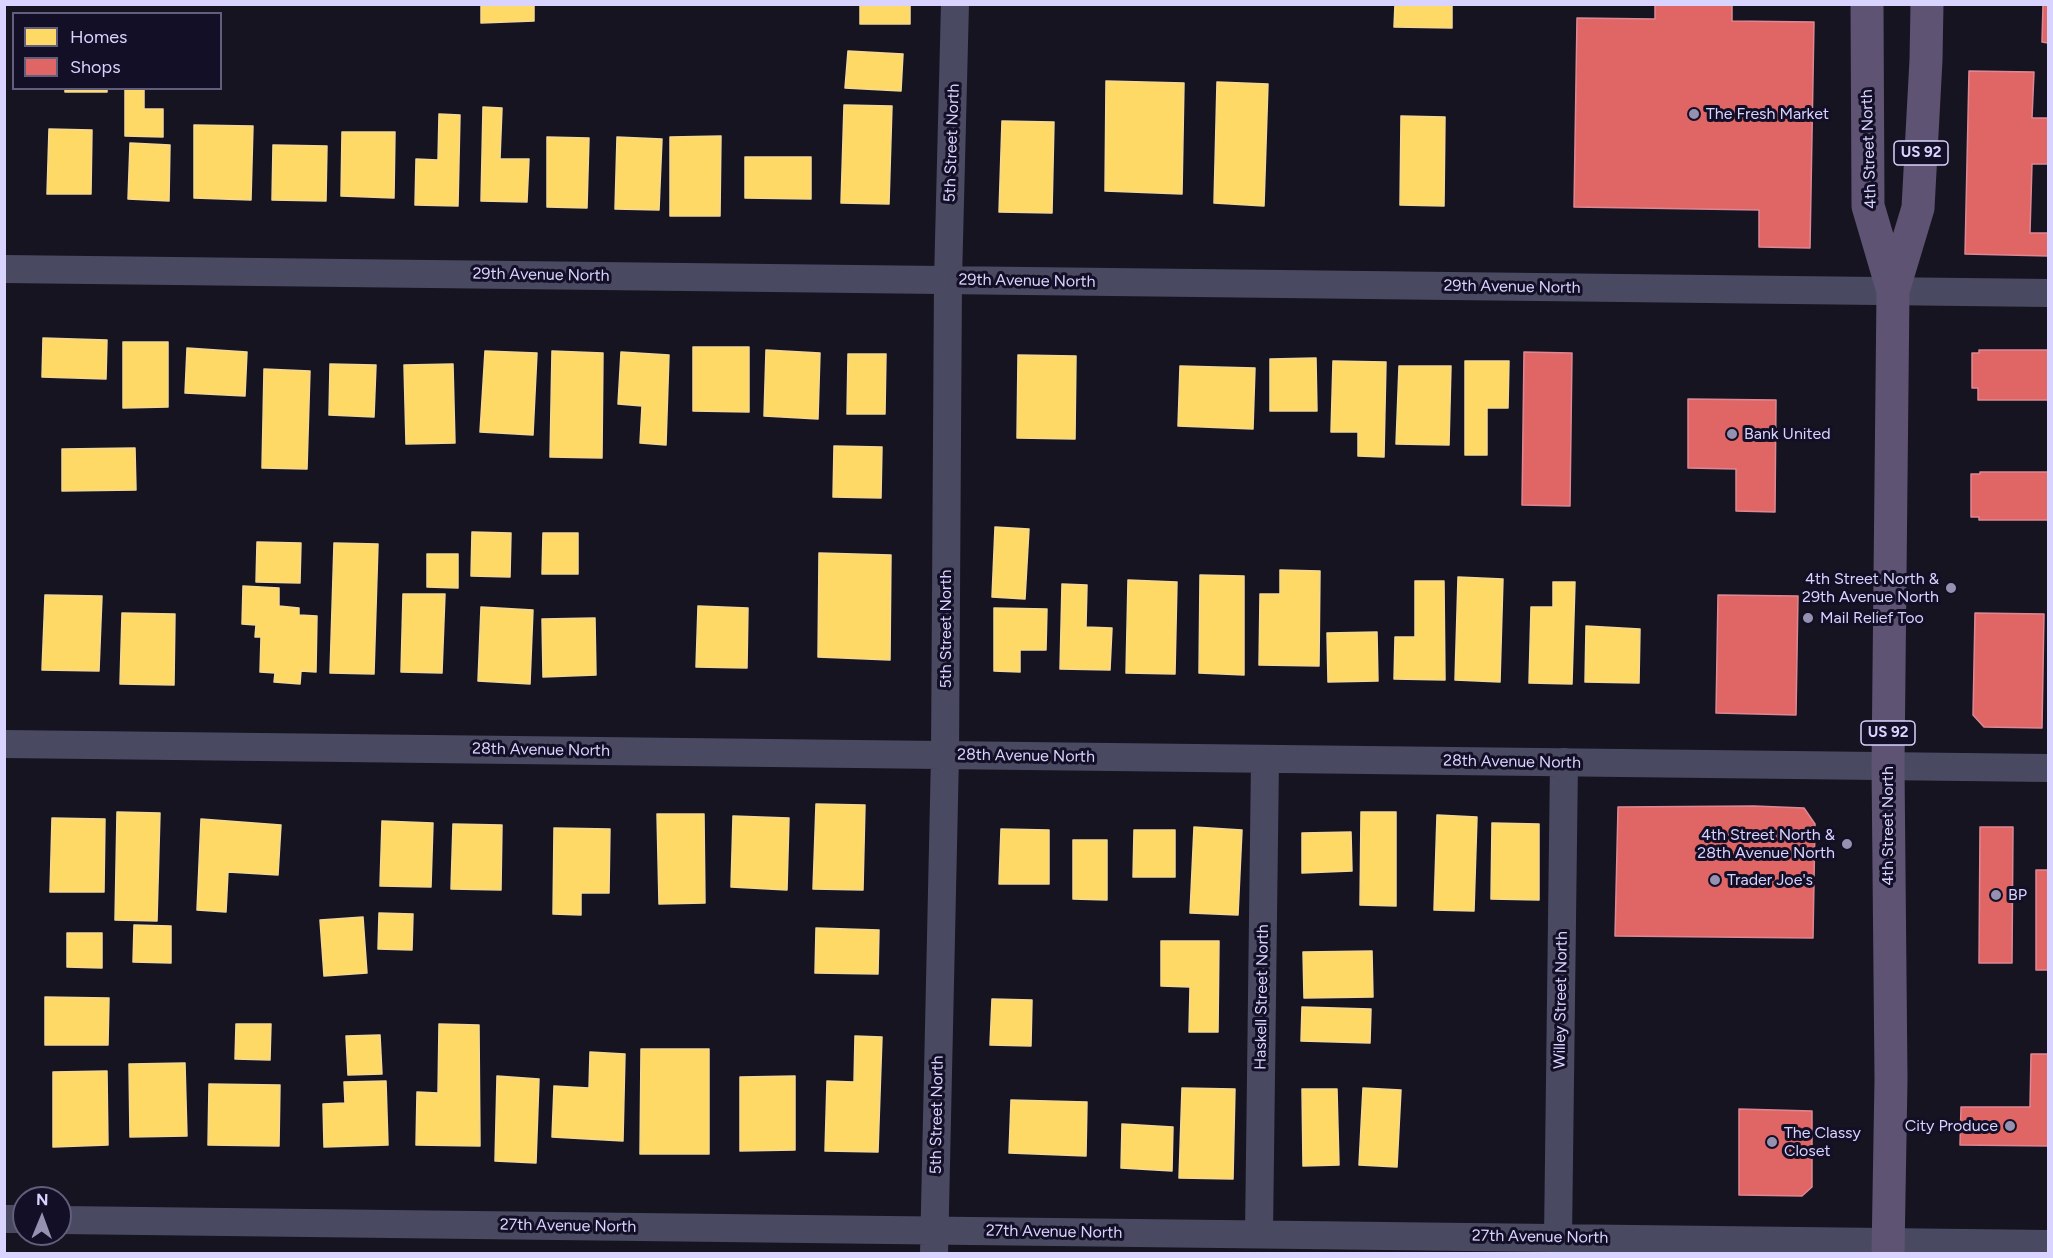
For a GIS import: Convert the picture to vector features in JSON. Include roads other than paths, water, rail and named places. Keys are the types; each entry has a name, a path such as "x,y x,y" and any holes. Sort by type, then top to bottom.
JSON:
{"main road":[{"name":"4th Street North","path":"1867,4 1868,206 1893,291"},
{"name":"4th Street North","path":"1888,1248 1891,1079 1888,766 1893,291 1918,208 1927,4"}],"street":[{"name":"5th Street North","path":"934,1242 945,755 948,280 955,4"},
{"name":"29th Avenue North","path":"4,268 2049,293"},
{"name":"28th Avenue North","path":"4,744 2049,768"},
{"name":"Haskell Street North","path":"1259,1234 1265,759"},
{"name":"Willey Street North","path":"1558,1238 1564,762"},
{"name":"27th Avenue North","path":"72,1220 934,1242 1259,1234 1558,1238 1888,1248 2049,1244"}],"place":[{"name":"The Fresh Market","path":"1694,114"},
{"name":"Bank United","path":"1732,434"},
{"name":"4th Street North & 29th Avenue North","path":"1951,588"},
{"name":"Mail Relief Too","path":"1808,618"},
{"name":"4th Street North & 28th Avenue North","path":"1847,844"},
{"name":"Trader Joe's","path":"1715,880"},
{"name":"BP","path":"1996,895"},
{"name":"City Produce","path":"2010,1126"},
{"name":"The Classy Closet","path":"1772,1142"}]}
